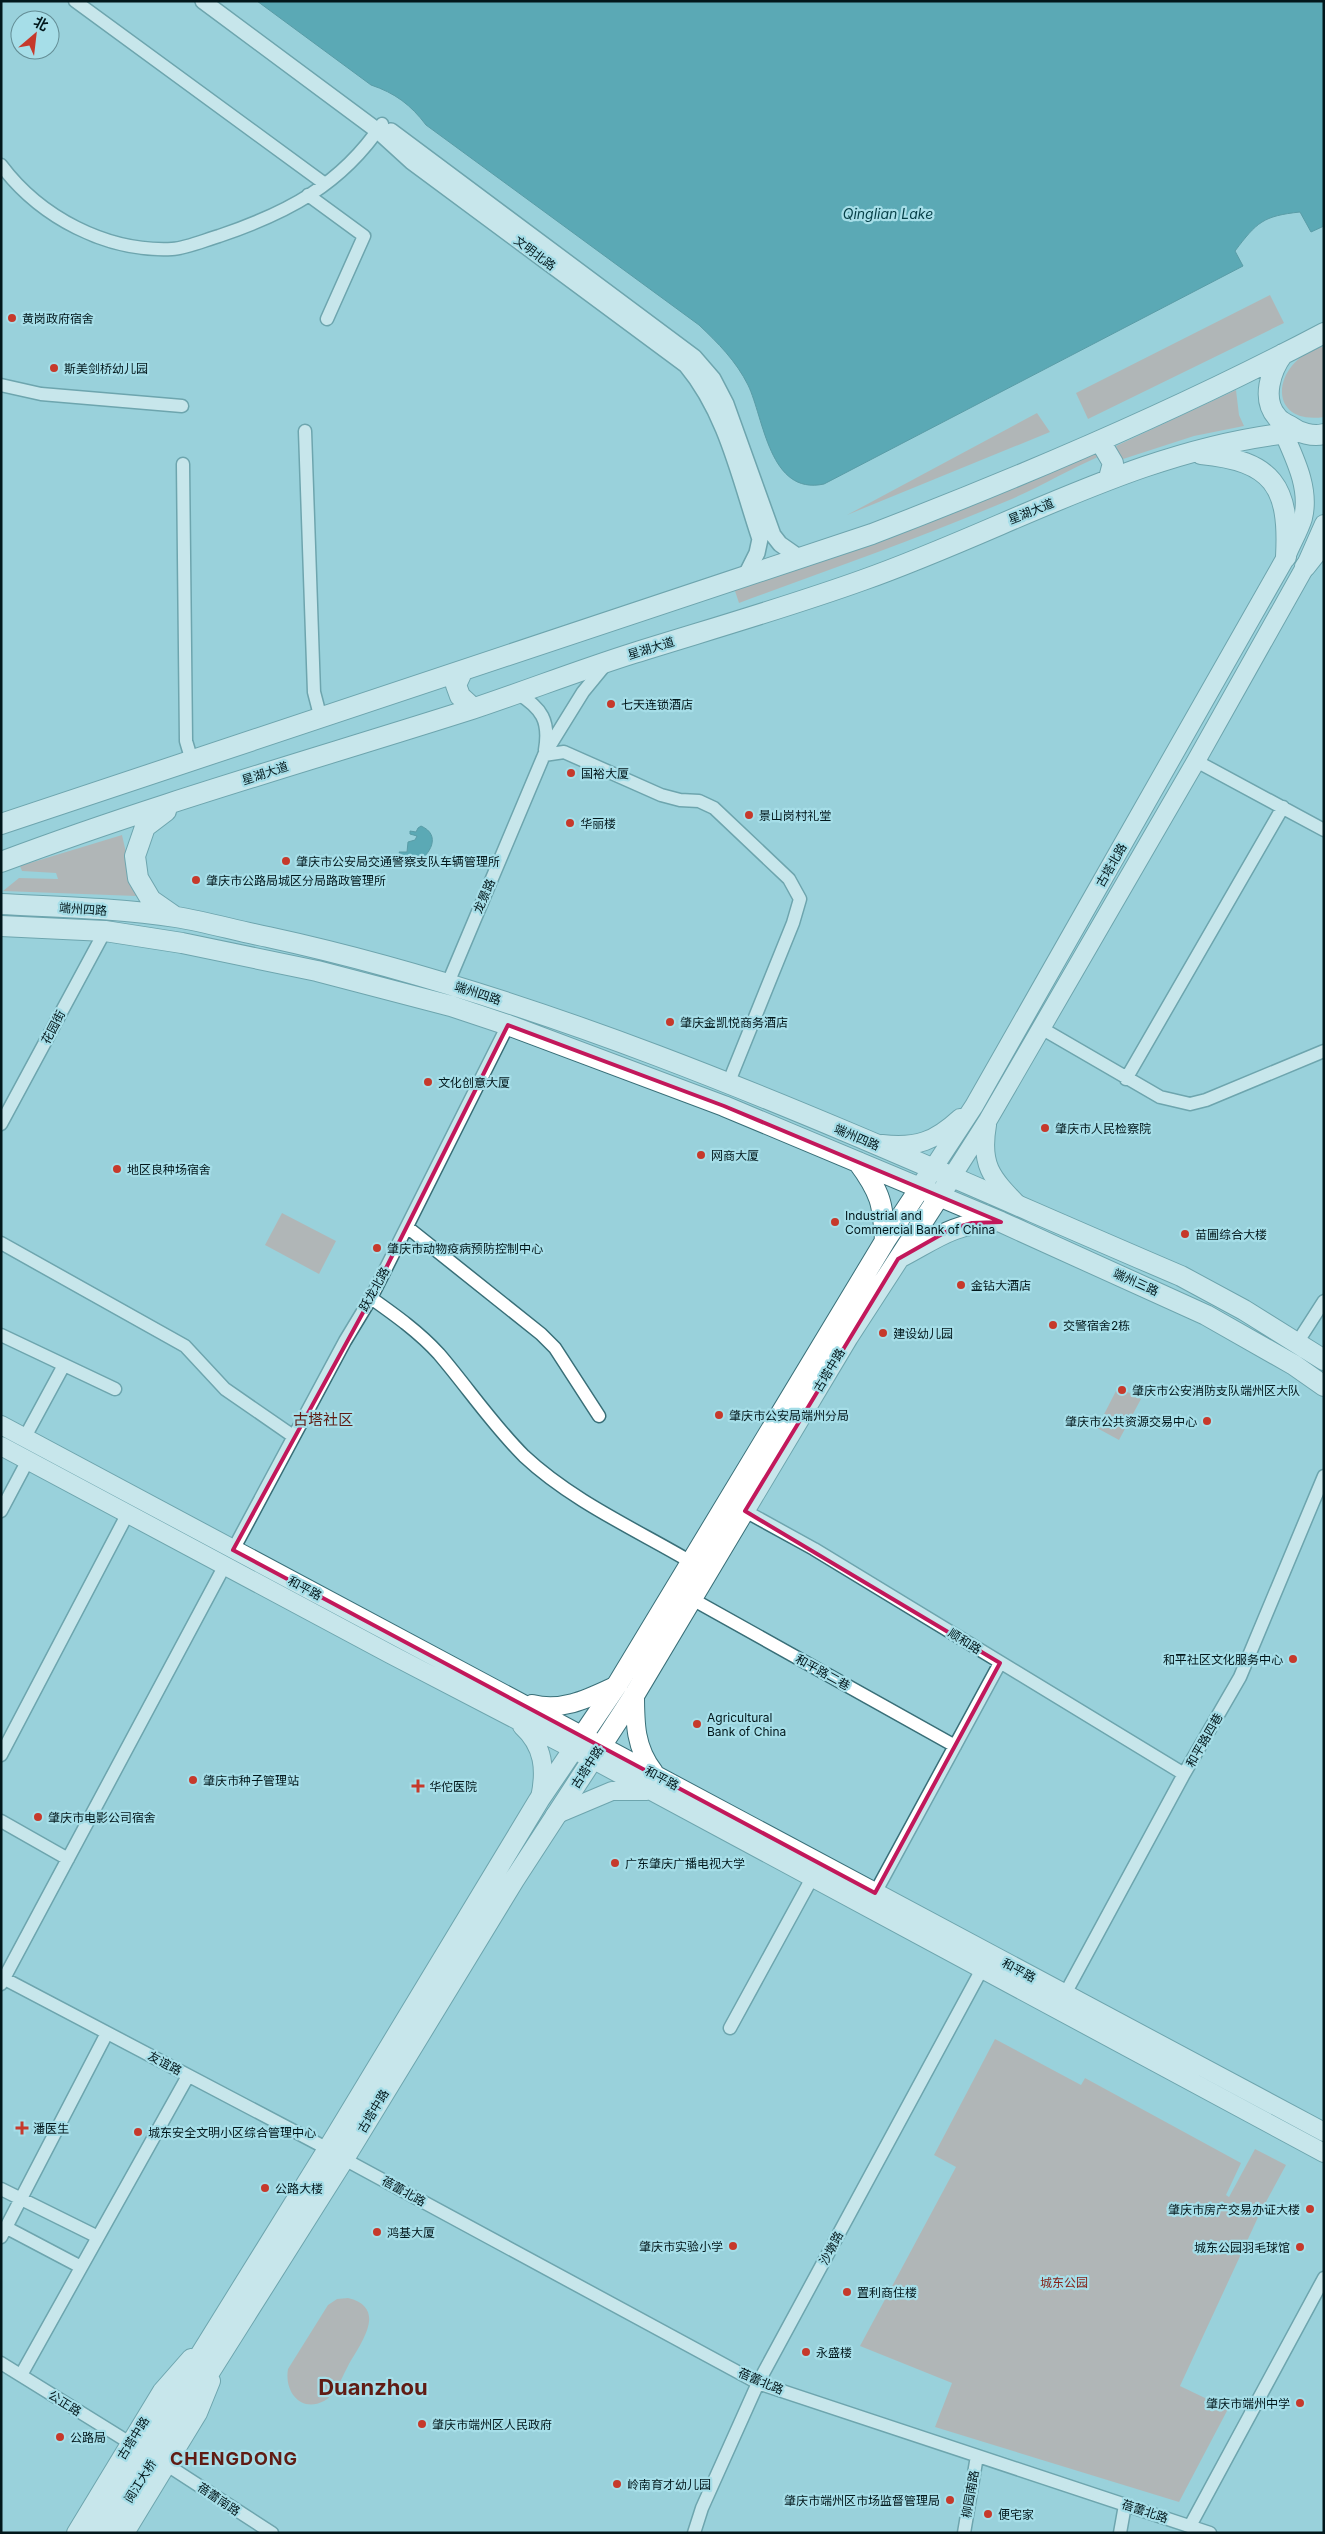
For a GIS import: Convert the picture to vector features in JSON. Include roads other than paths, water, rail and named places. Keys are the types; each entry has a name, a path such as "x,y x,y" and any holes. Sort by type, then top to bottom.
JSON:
{"main road":[{"path":"1,824 800,558 967,497 1100,441 1324,333"},
{"path":"1283,354 1276,364 1269,392 1271,407 1286,427"},
{"name":"星湖大道","path":"1,862 341,748 473,708 608,661 865,579 1108,478 1186,452 1286,427 1323,435"},
{"name":"古塔北路","path":"932,1170 974,1106 1286,557 1303,518 1304,497 1300,474 1286,427"},
{"path":"1100,441 1113,463 1108,478"},
{"path":"1186,452 1226,456 1240,460 1259,468 1268,476 1282,498 1286,513 1286,557"},
{"name":"古塔北路","path":"951,1178 988,1120 1196,761 1305,567 1324,524"},
{"path":"1305,567 1324,543"},
{"path":"1247,625 1266,634"},
{"path":"462,672 456,685 460,696 473,708"},
{"path":"176,917 151,900 138,878 135,856 145,827 180,801"},
{"name":"端州四路","path":"1,904 176,917 323,949 448,983 517,1005 728,1084 951,1178"},
{"path":"60,929 61,907"},
{"name":"端州四路","path":"1,926 105,931 182,943 317,971 451,1006 508,1025 645,1077 939,1196"},
{"path":"645,1077 653,1056"},
{"path":"868,1142 901,1146 926,1143 948,1129 974,1106"},
{"path":"988,1120 984,1142 986,1160 1004,1190 1021,1208"},
{"path":"858,1162 876,1186 881,1201 885,1241"},
{"name":"古塔中路","path":"505,1876 555,1815 635,1694 745,1511 840,1333 885,1241 932,1170"},
{"name":"古塔中路","path":"166,2425 336,2154 505,1876 539,1800 617,1685 691,1562 840,1333 898,1259 951,1178"},
{"name":"端州三路","path":"951,1178 1181,1276 1244,1310 1324,1360"},
{"name":"端州三路","path":"939,1196 1206,1315 1294,1365 1324,1386"},
{"path":"898,1259 951,1229 972,1223 1001,1222"},
{"name":"和平路","path":"1,1425 229,1557 654,1783 875,1893 1324,2132"},
{"name":"和平路","path":"1,1446 128,1514 229,1557"},
{"path":"514,1708 556,1707 579,1702 617,1685"},
{"path":"555,1815 612,1791 654,1783 637,1740 635,1694"},
{"path":"514,1708 542,1756 544,1777 539,1800"},
{"name":"和平路","path":"654,1783 812,1878 1324,2153"},
{"name":"古塔中路","path":"76,2533 162,2391 225,2331"},
{"name":"古塔中路","path":"125,2533 198,2413 225,2331"},
{"name":"阅江大桥","path":"90,2533 166,2425"},
{"name":"阅江大桥","path":"108,2533 166,2425"}],"street":[{"path":"75,1 325,184"},
{"name":"文明北路","path":"202,1 380,127 694,356 712,378 726,404 773,535 780,544 800,558"},
{"name":"文明北路","path":"215,1 380,127 412,162 686,365 703,386 716,409 760,538 757,553 746,575"},
{"path":"1,165 12,179 41,206 71,226 107,240 139,248 174,249 214,238 281,213 352,164 380,127"},
{"path":"308,195 364,236 327,319"},
{"path":"1,385 41,394 182,406"},
{"path":"305,432 314,692 321,719"},
{"path":"183,464 186,741 192,761"},
{"path":"544,755 583,692 608,661"},
{"path":"518,693 530,701 545,720 548,734 544,755"},
{"path":"544,755 564,752 661,795 680,800 700,801 714,808 789,879 800,898 793,923 728,1084"},
{"name":"龙景路","path":"448,983 544,755"},
{"path":"1196,761 1324,830"},
{"path":"1126,1079 1283,807"},
{"path":"1,932 22,928"},
{"name":"花园街","path":"1,1124 105,931"},
{"name":"跃龙北路","path":"2,1980 293,1436 371,1298 508,1025"},
{"path":"1041,1028 1160,1097 1190,1104 1206,1100 1324,1051"},
{"path":"407,1227 541,1334 555,1348 599,1416"},
{"path":"1,1243 185,1346 225,1389 293,1436"},
{"path":"371,1298 412,1327 438,1354 499,1431 549,1476 582,1499 691,1562"},
{"path":"1297,1342 1324,1301"},
{"path":"1,1335 115,1389"},
{"path":"25,1438 64,1365"},
{"path":"1,1511 28,1460"},
{"name":"和平路四巷","path":"1065,1994 1184,1774 1240,1677 1324,1476"},
{"name":"顺和路","path":"745,1511 814,1550 1184,1774"},
{"path":"1,1755 128,1514"},
{"name":"和平路二巷","path":"692,1599 955,1746"},
{"path":"875,1893 1000,1664"},
{"path":"1,1821 68,1858"},
{"path":"730,2028 812,1878"},
{"name":"沙墩路","path":"694,2533 702,2508 758,2383 982,1969"},
{"name":"友谊路","path":"2,1980 107,2033 336,2154"},
{"path":"81,2267 4,2232 107,2033"},
{"path":"20,2375 188,2076"},
{"name":"蓓蕾北路","path":"336,2154 758,2383 1210,2533"},
{"path":"1,2189 98,2237"},
{"path":"1190,2526 1324,2278"},
{"name":"公正路","path":"1,2363 130,2443"},
{"name":"柳园南路","path":"964,2533 977,2456"},
{"name":"蓓蕾南路","path":"167,2465 272,2533"},
{"path":"1120,2533 1125,2505"}],"water":[{"name":"Qinglian Lake","path":"257,1 1324,1 1324,226 1311,232 1300,212 1269,218 1255,227 1235,251 1243,266 824,484 806,485 791,478 780,467 771,451 754,399 743,376 726,353 699,325 426,125 402,100 371,85"},
{"path":"421,826 431,834 432,845 426,855 416,863 403,859 399,852 407,852 408,842 415,840 417,836 410,834 410,831 416,832"}],"place":[{"name":"黄岗政府宿舍","path":"12,318"},
{"name":"斯美剑桥幼儿园","path":"54,368"},
{"name":"七天连锁酒店","path":"611,704"},
{"name":"国裕大厦","path":"571,773"},
{"name":"景山岗村礼堂","path":"749,815"},
{"name":"华丽楼","path":"570,823"},
{"name":"肇庆市公安局交通警察支队车辆管理所","path":"286,861"},
{"name":"肇庆市公路局城区分局路政管理所","path":"196,880"},
{"name":"肇庆金凯悦商务酒店","path":"670,1022"},
{"name":"文化创意大厦","path":"428,1082"},
{"name":"肇庆市人民检察院","path":"1045,1128"},
{"name":"网商大厦","path":"701,1155"},
{"name":"地区良种场宿舍","path":"117,1169"},
{"name":"Industrial and Commercial Bank of China","path":"835,1222"},
{"name":"苗圃综合大楼","path":"1185,1234"},
{"name":"肇庆市动物疫病预防控制中心","path":"377,1248"},
{"name":"金钻大酒店","path":"961,1285"},
{"name":"交警宿舍2栋","path":"1053,1325"},
{"name":"建设幼儿园","path":"883,1333"},
{"name":"肇庆市公安消防支队端州区大队","path":"1122,1390"},
{"name":"肇庆市公安局端州分局","path":"719,1415"},
{"name":"肇庆市公共资源交易中心","path":"1207,1421"},
{"name":"和平社区文化服务中心","path":"1293,1659"},
{"name":"Agricultural Bank of China","path":"697,1724"},
{"name":"肇庆市种子管理站","path":"193,1780"},
{"name":"华佗医院","path":"418,1786"},
{"name":"肇庆市电影公司宿舍","path":"38,1817"},
{"name":"广东肇庆广播电视大学","path":"615,1863"},
{"name":"潘医生","path":"22,2128"},
{"name":"城东安全文明小区综合管理中心","path":"138,2132"},
{"name":"公路大楼","path":"265,2188"},
{"name":"肇庆市房产交易办证大楼","path":"1310,2209"},
{"name":"鸿基大厦","path":"377,2232"},
{"name":"肇庆市实验小学","path":"733,2246"},
{"name":"城东公园羽毛球馆","path":"1300,2247"},
{"name":"置利商住楼","path":"847,2292"},
{"name":"永盛楼","path":"806,2352"},
{"name":"肇庆市端州中学","path":"1300,2403"},
{"name":"肇庆市端州区人民政府","path":"422,2424"},
{"name":"公路局","path":"60,2437"},
{"name":"岭南育才幼儿园","path":"617,2484"},
{"name":"肇庆市端州区市场监督管理局","path":"950,2500"},
{"name":"便宅家","path":"988,2514"}],"district":[{"name":"古塔社区","path":"323,1419"},
{"name":"Duanzhou","path":"373,2387"},
{"name":"CHENGDONG","path":"234,2458"}],"park label":[{"name":"城东公园","path":"1064,2282"}]}
